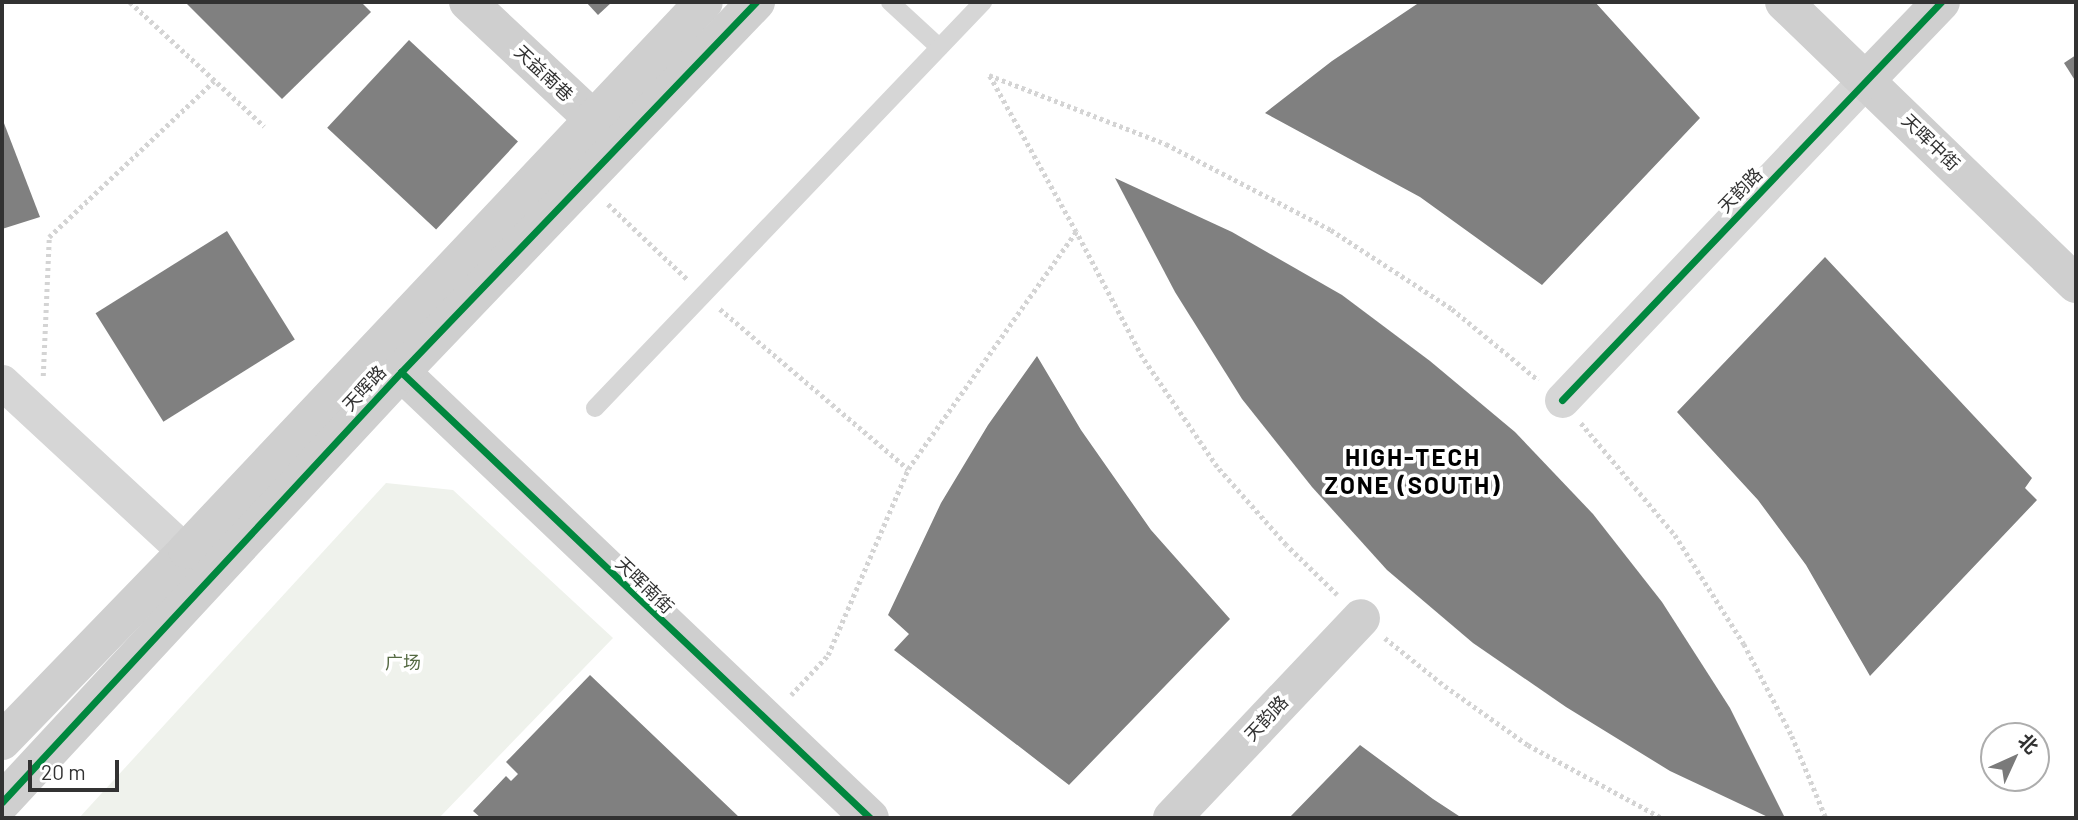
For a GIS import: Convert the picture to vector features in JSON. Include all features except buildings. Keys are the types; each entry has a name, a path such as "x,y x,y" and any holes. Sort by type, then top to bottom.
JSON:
{"street":[{"name":"天益南巷","path":"468,2 606,131"},
{"name":"天晖路","path":"2,741 199,563 401,372 584,182 606,131 704,2"},
{"name":"天晖路","path":"2,802 199,563 606,131 756,2"},
{"name":"天晖中街","path":"1784,2 2076,284"},
{"name":"天韵路","path":"1562,400 1941,2"},
{"name":"天晖南街","path":"401,372 766,722 870,818"},
{"path":"2,382 199,563"},
{"name":"天韵路","path":"1172,818 1360,618"}],"lane":[{"path":"890,2 939,47"},
{"path":"595,408 983,2"}],"path":[{"path":"130,2 264,125"},
{"path":"1662,818 1528,745 1445,686 1360,618 1286,545 1217,467 1142,357 989,75 1166,144 1331,230 1452,309 1562,400 1682,546 1750,656 1792,736 1826,818"},
{"path":"42,418 49,237 214,81"},
{"path":"584,182 703,294 908,470"},
{"path":"766,722 828,655 908,470 1076,232"}],"green space":[{"name":"广场","path":"386,483 453,490 613,638 439,818 79,818"}],"cycle path":[{"path":"2,802 401,372 756,2"},
{"path":"1562,400 1941,2"},
{"path":"401,372 870,818"}],"district":[{"name":"HIGH-TECH ZONE (SOUTH)","path":"1413,471"}]}
